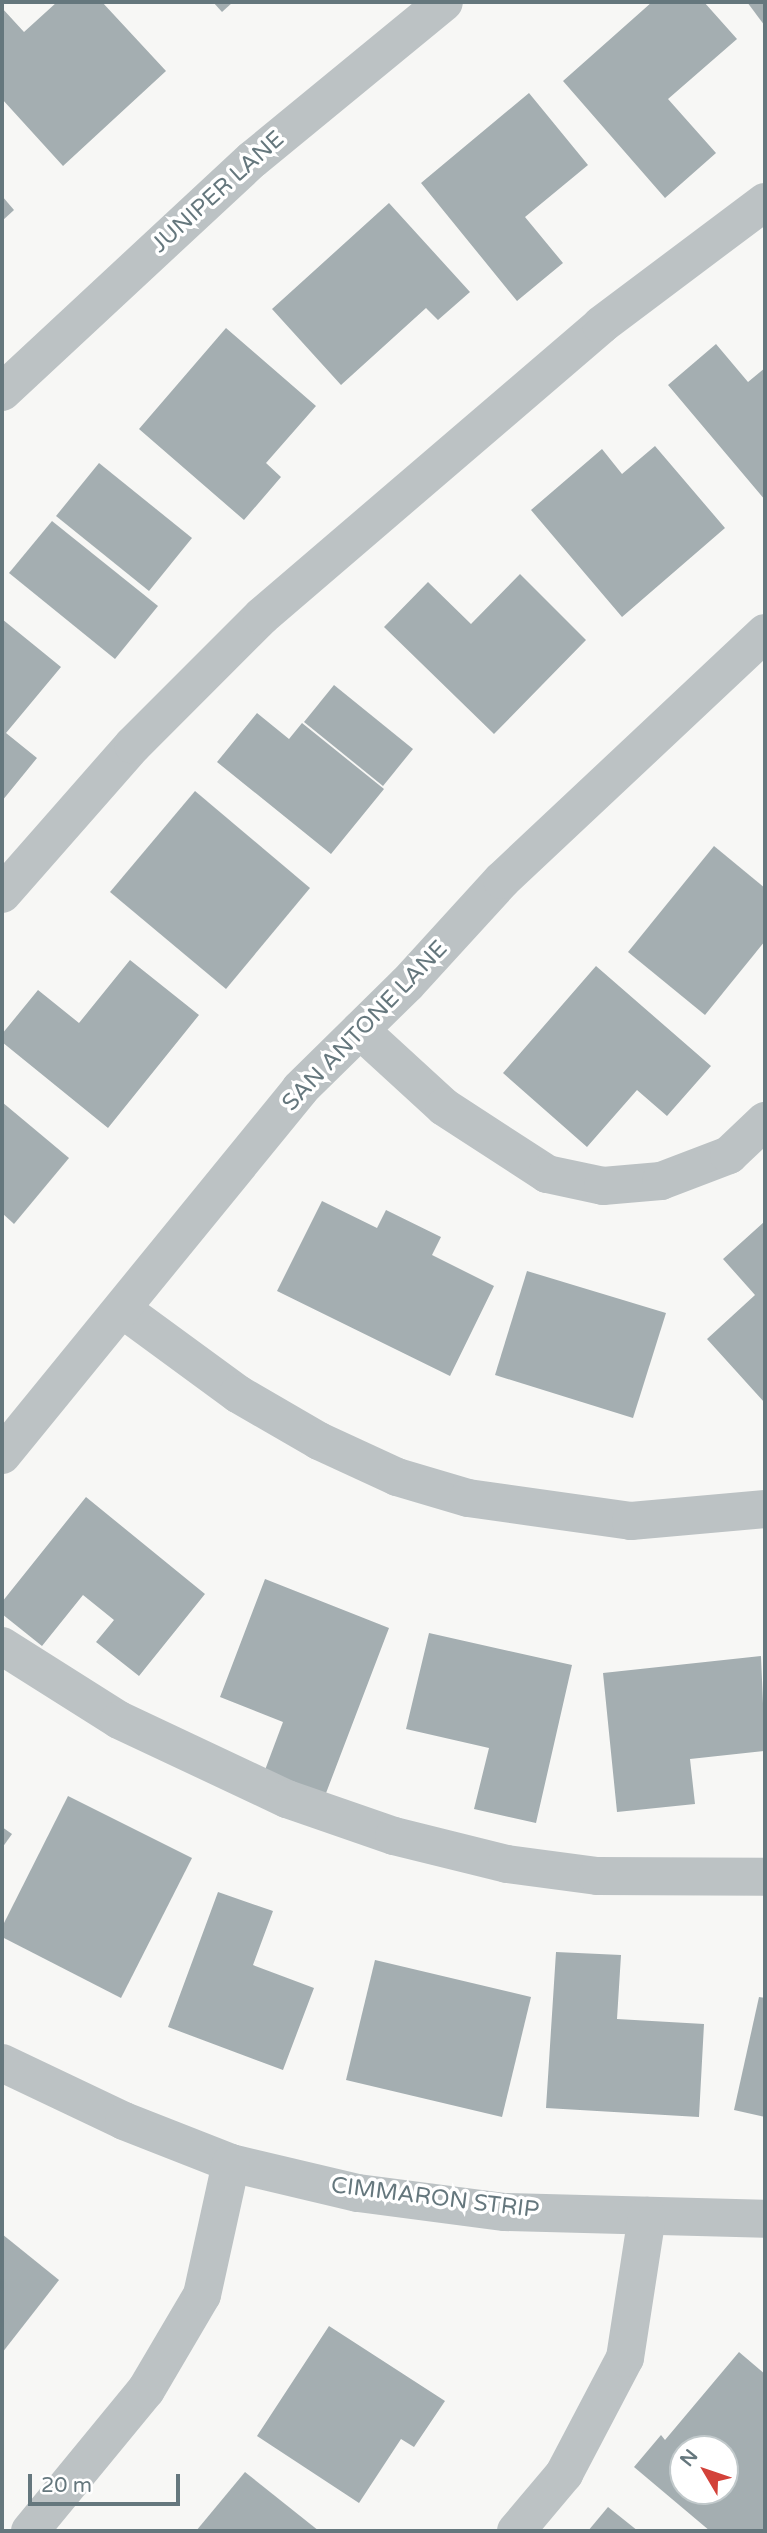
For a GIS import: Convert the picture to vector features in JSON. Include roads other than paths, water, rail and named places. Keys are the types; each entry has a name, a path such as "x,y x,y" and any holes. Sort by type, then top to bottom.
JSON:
{"street":[{"name":"JUNIPER LANE","path":"2,392 253,159 444,2"},
{"path":"2,894 134,745 262,616 601,325 765,202"},
{"name":"SAN ANTONE LANE","path":"2,1455 300,1089 360,1030 502,880 765,633"},
{"path":"360,1030 444,1107 547,1174 603,1186 661,1181 729,1155 765,1121"},
{"path":"122,1309 238,1394 319,1441 397,1477 468,1498 631,1521 765,1509"},
{"path":"2,1646 119,1720 287,1799 394,1836 507,1864 597,1876 765,1877"},
{"name":"CIMMARON STRIP","path":"2,2063 124,2121 231,2163 358,2193 492,2210 765,2220"},
{"path":"30,2531 146,2390 201,2295 231,2163"},
{"path":"516,2531 564,2474 625,2358 646,2216"}]}
